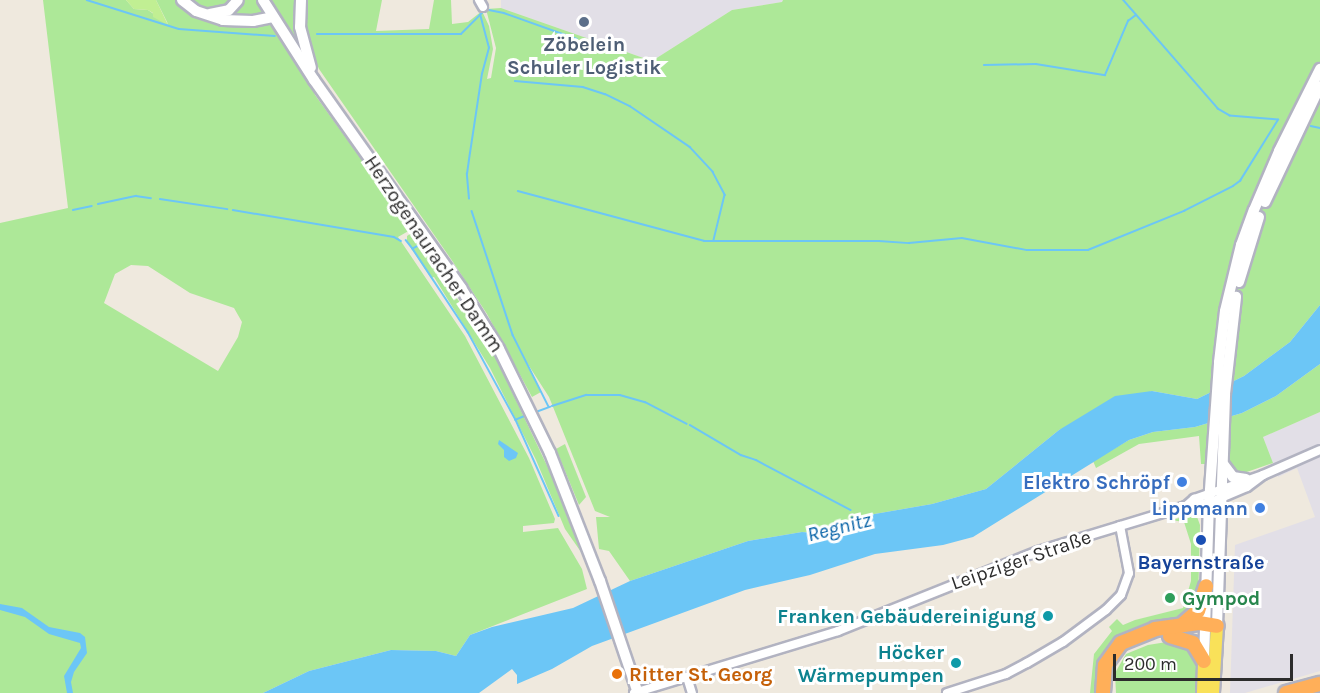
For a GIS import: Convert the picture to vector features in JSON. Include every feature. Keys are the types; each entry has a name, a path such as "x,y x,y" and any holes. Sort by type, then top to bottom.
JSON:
{"highway":[{"path":"1181,625 1198,611 1206,585"},
{"path":"1103,693 1106,665 1121,643 1149,631 1181,625 1209,627"},
{"path":"1113,693 1111,680 1113,669 1122,655 1134,646 1209,627"},
{"path":"1170,636 1193,643 1204,661"},
{"path":"1286,693 1320,684"}],"main road":[{"path":"182,0 204,14 234,21 273,17"},
{"path":"204,14 224,12 238,0"},
{"name":"Herzogenauracher Damm","path":"266,0 273,17 314,80 446,266 499,349 550,453 621,638 636,692"},
{"path":"301,0 300,27 314,80"},
{"path":"1213,693 1206,585 1210,498 1219,436 1223,362 1240,277 1257,211 1279,151 1320,69"},
{"path":"1257,211 1320,86"},
{"path":"1203,693 1204,661 1222,494 1223,459 1219,436"},
{"path":"1223,459 1230,475 1238,479 1246,479"}],"street":[{"path":"1222,494 1320,450"},
{"path":"1222,494 1246,479 1263,475"},
{"name":"Leipziger Straße","path":"636,692 838,631 996,566 1186,506 1194,500 1222,494"},
{"path":"947,693 1006,674 1063,642 1106,610 1121,595 1129,573 1120,526"},
{"path":"687,677 692,693"}],"shaded area":[{"path":"501,0 783,0 732,10 652,61 501,8"},
{"path":"1320,412 1320,671 1245,693 1230,693 1235,545 1315,517 1297,468 1278,477 1263,437"}],"green space":[{"path":"43,0 126,0 134,9 148,10 168,24 156,0 382,0 376,31 429,29 434,0 451,0 452,24 468,22 482,11 489,26 493,49 487,79 491,78 496,48 486,9 501,8 652,61 732,10 783,0 1320,0 1320,305 1290,342 1244,376 1197,399 1152,391 1059,430 986,489 932,504 863,516 814,533 802,532 748,541 630,581 609,551 599,549 596,517 610,517 595,511 549,397 522,355 541,392 532,397 487,314 453,262 319,69 311,51 303,53 315,95 412,229 398,237 465,336 529,458 555,519 554,523 523,526 523,532 558,528 582,569 587,589 470,635 456,656 436,651 391,650 309,671 263,693 0,693 0,223 68,208","holes":["131,265 148,266 190,293 234,308 242,322 238,337 218,371 104,303 115,274"]},
{"path":"126,0 156,0 168,25 153,17 153,13 148,10 134,9"},
{"path":"413,232 494,354 550,472 581,552 565,529 536,460 490,368 434,277 431,278 407,242 407,236"},
{"path":"1320,364 1320,412 1263,437 1273,463 1238,475 1227,464 1228,436 1207,464 1201,464 1199,436 1139,444 1096,468 1093,461 1129,440 1153,432 1195,427 1242,413 1276,396"},
{"path":"565,444 586,497 579,505 556,449"},
{"path":"1196,514 1200,525 1198,603 1189,616 1123,638 1100,693 1090,693 1094,654 1112,631 1109,627 1117,619 1123,625 1183,608 1191,581 1191,544 1184,522 1171,520"},
{"path":"1179,640 1198,655 1197,693 1116,693 1115,673 1126,654 1148,645"}],"water":[{"name":"Regnitz","path":"1320,305 1320,364 1276,396 1242,413 1195,427 1153,432 1129,440 973,537 943,545 875,554 810,575 745,590 592,646 552,669 517,684 517,675 512,669 479,693 263,693 309,671 391,650 436,651 456,656 470,635 492,627 573,608 630,581 748,541 802,532 814,533 863,516 932,504 986,489 1059,430 1115,396 1152,391 1197,399 1244,376 1290,342"},
{"path":"499,440 518,453 516,458 509,461 504,457 504,450 498,444"},
{"path":"0,604 22,608 49,627 80,633 85,637 87,653 74,672 71,682 73,693 67,693 64,676 81,648 80,643 49,634 25,617 0,610"}],"waterway":[{"path":"87,0 179,29 275,36"},
{"path":"518,191 704,241 909,243 962,238 1027,250 1088,250 1184,211 1233,186 1240,181 1278,120 1230,116 1218,109 1123,0"},
{"path":"489,10 504,13 577,39"},
{"path":"317,34 461,34 482,13"},
{"path":"469,199 467,174 482,74 489,48 480,15"},
{"path":"984,65 1036,64 1105,75 1128,21 1136,15"},
{"path":"515,81 583,87 605,94 630,106 690,147 713,172 725,195 714,240"},
{"path":"1311,126 1320,128"},
{"path":"98,204 136,196 151,198"},
{"path":"160,199 227,209"},
{"path":"73,210 92,206"},
{"path":"233,210 394,237 401,241"},
{"path":"472,211 513,335 549,407"},
{"path":"406,240 413,249"},
{"path":"422,244 413,249 468,332 516,420"},
{"path":"552,406 586,395 620,395 645,402 687,424"},
{"path":"536,412 550,407"},
{"path":"526,416 516,420 559,516"},
{"name":"Regnitz","path":"690,425 741,455 756,460 851,510"}],"place":[{"name":"Zöbelein Schuler Logistik","path":"584,22"},
{"name":"Elektro Schröpf","path":"1182,482"},
{"name":"Lippmann","path":"1260,508"},
{"name":"Bayernstraße","path":"1201,540"},
{"name":"Gympod","path":"1170,598"},
{"name":"Franken Gebäudereinigung","path":"1048,616"},
{"name":"Höcker Wärmepumpen","path":"956,663"},
{"name":"Ritter St. Georg","path":"617,674"}]}
